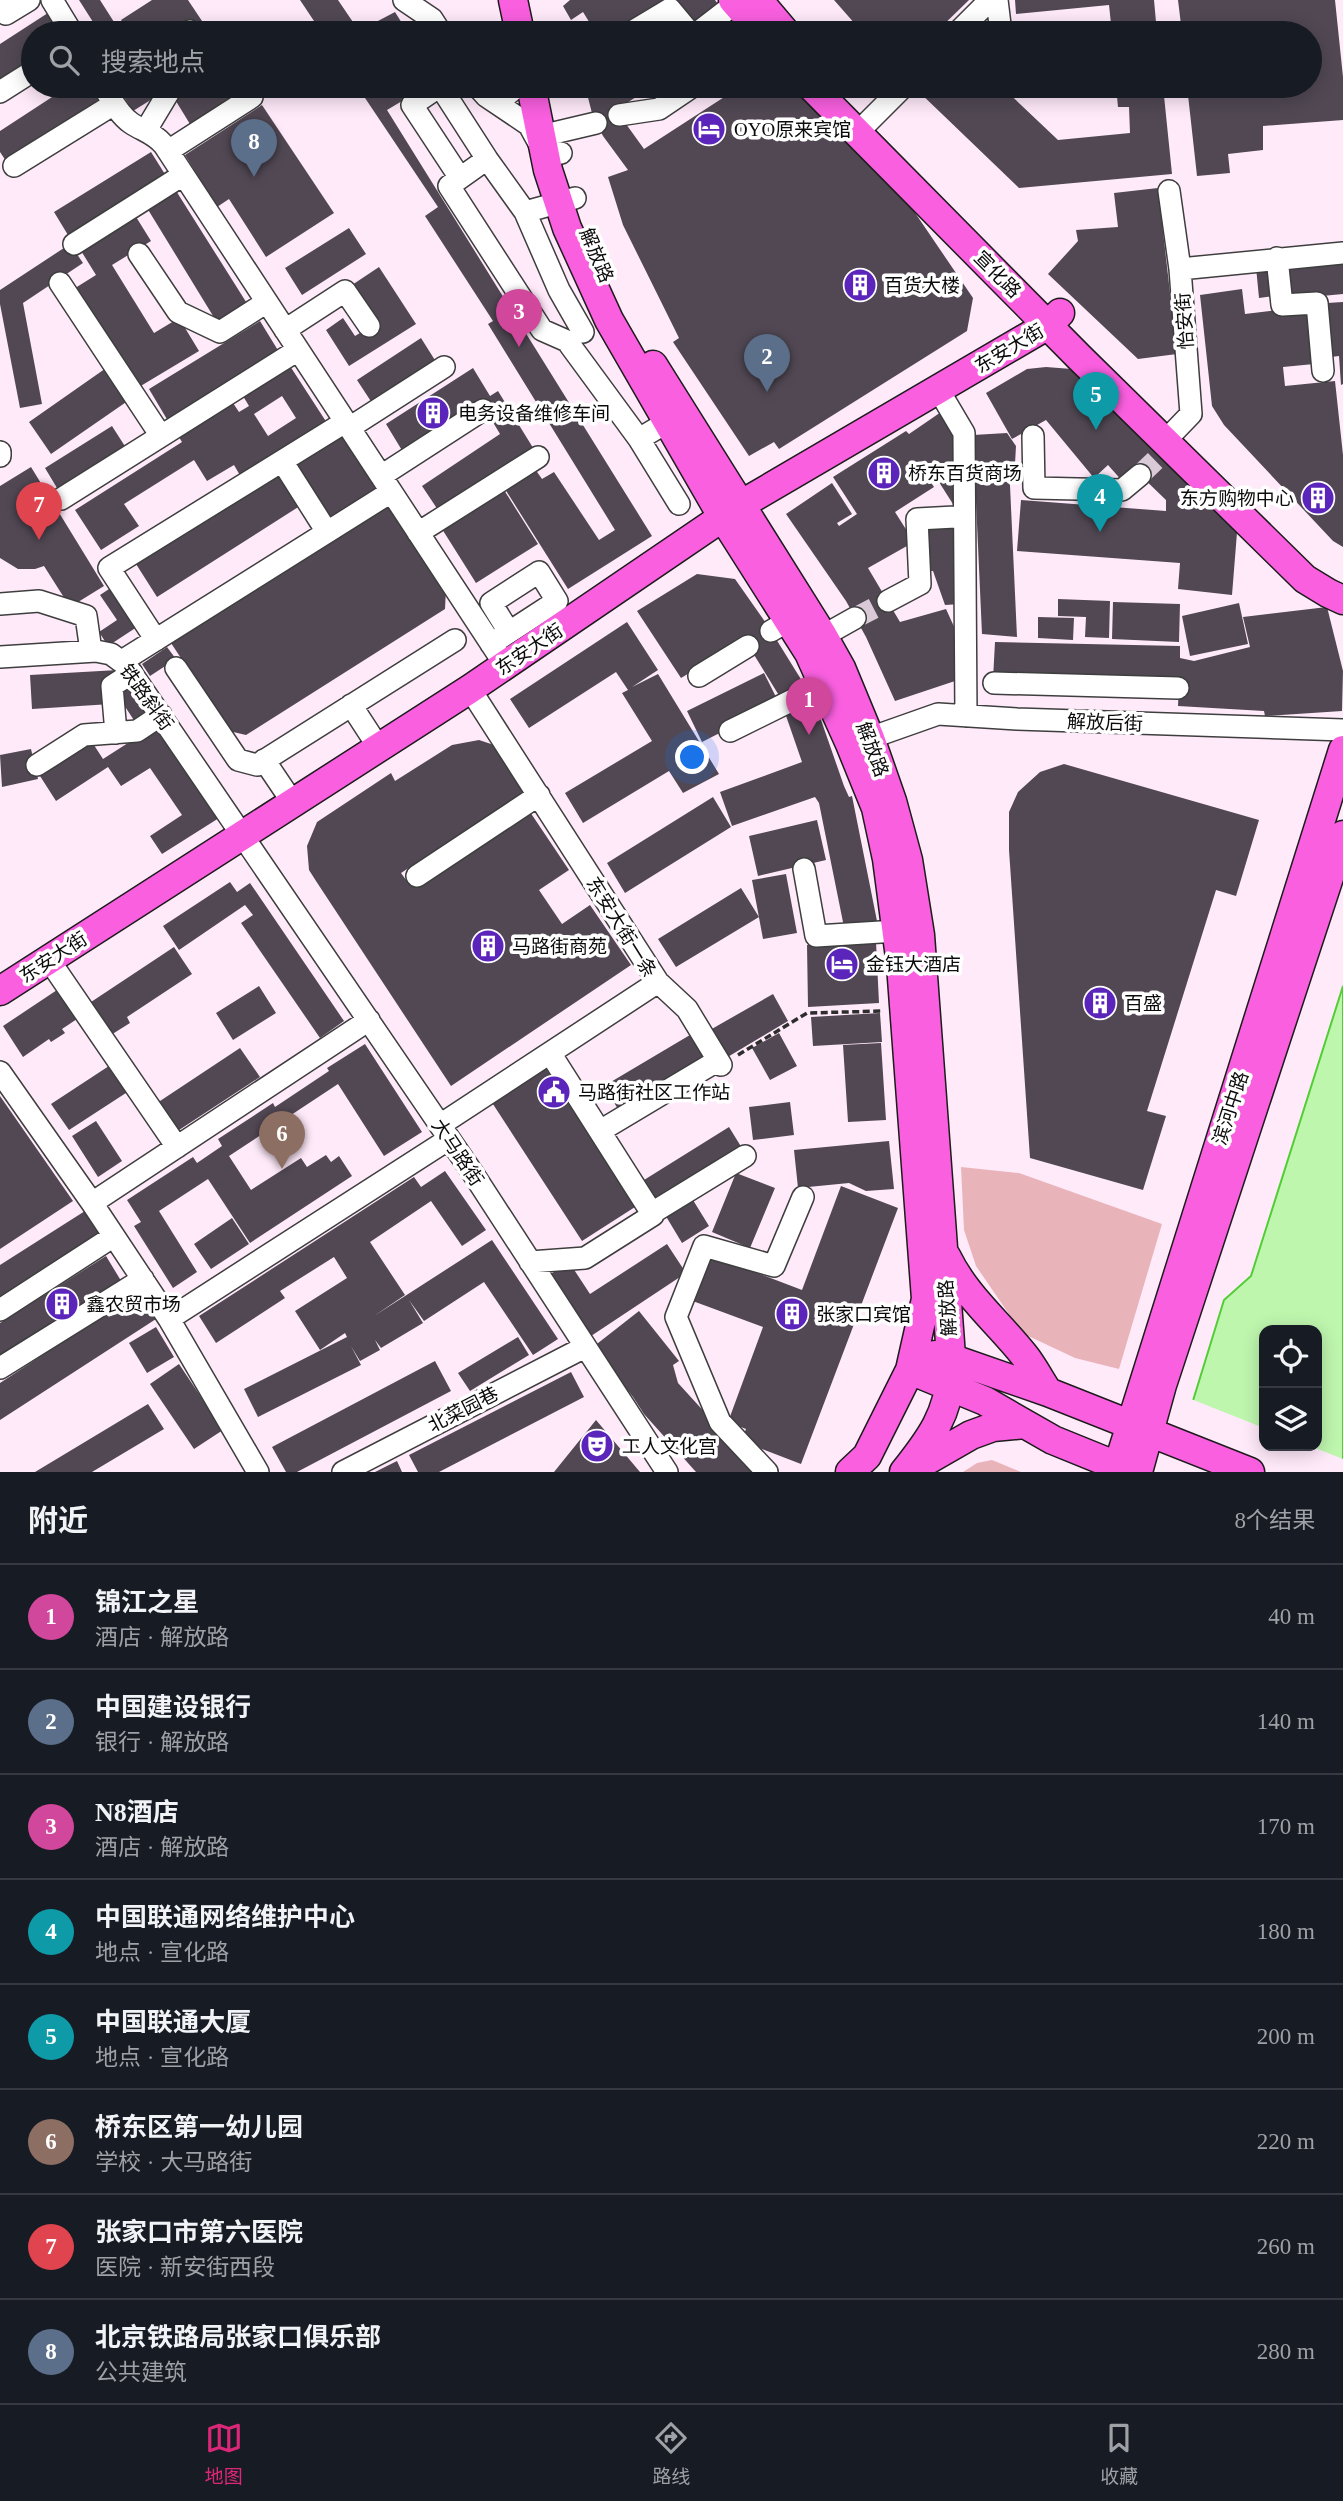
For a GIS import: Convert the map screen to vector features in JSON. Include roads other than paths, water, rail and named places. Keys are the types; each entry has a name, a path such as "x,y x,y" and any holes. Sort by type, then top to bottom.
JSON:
{"main road":[{"path":"513,0 517,21"},
{"path":"533,0 537,21"},
{"name":"解放路","path":"535,98 567,200 567,228 675,418 732,510 823,636 841,668 892,801 908,860 920,934 932,1249"},
{"name":"解放路","path":"549,98 551,145"},
{"name":"宣化路","path":"827,98 864,126 1305,579 1343,600"},
{"name":"宣化路","path":"845,98 864,126"},
{"name":"东安大街","path":"0,991 470,689 498,655 732,510 1054,319"},
{"name":"宣化路","path":"1169,442 1322,570 1343,581"},
{"name":"解放路","path":"732,510 780,626 808,653 850,744 876,808 887,859 932,1249 950,1358 950,1388 944,1412 905,1472"},
{"name":"滨河中路","path":"1126,1471 1152,1434 1343,750"},
{"name":"滨河中路","path":"1152,1434 1167,1372 1343,835"},
{"path":"859,1464 912,1361 926,1299 932,1249"},
{"path":"932,1249 1025,1356 1048,1392"},
{"path":"912,1361 950,1358 1048,1392 1250,1472"},
{"path":"912,1361 950,1388 985,1401 1053,1440 1126,1471"},
{"path":"905,1472 971,1435 993,1427 1025,1424"}],"street":[{"path":"0,4 6,14 29,0"},
{"path":"52,0 65,21"},
{"path":"404,0 433,21"},
{"path":"969,21 990,0"},
{"path":"997,0 1000,21"},
{"path":"650,21 670,9 680,21"},
{"path":"739,21 757,16"},
{"path":"0,92 21,79"},
{"path":"14,166 105,98"},
{"path":"111,98 131,123 158,138 498,655"},
{"path":"146,130 165,98"},
{"path":"167,151 251,98"},
{"path":"422,98 412,105 460,178"},
{"path":"448,98 525,212 559,290 575,337 679,504"},
{"path":"493,98 551,145 596,123"},
{"path":"619,115 659,109 675,98"},
{"path":"864,126 892,98"},
{"path":"487,159 449,186 542,330 575,337 616,317"},
{"path":"74,244 183,175"},
{"name":"怡安街","path":"1169,442 1191,414 1181,269 1170,191"},
{"path":"525,212 567,200"},
{"path":"1181,269 1343,253"},
{"path":"139,254 178,312 220,332 267,302"},
{"path":"1277,258 1282,305 1317,303 1323,371"},
{"path":"60,284 161,436"},
{"path":"285,330 345,291 369,326"},
{"path":"61,499 298,350"},
{"path":"156,640 109,568 282,461 444,367"},
{"path":"938,389 964,433 966,716"},
{"path":"116,733 112,686 127,667 156,640 327,532 483,410"},
{"path":"639,439 675,418"},
{"path":"1032,436 1034,488 1122,490 1140,475"},
{"path":"418,533 538,457"},
{"path":"282,461 327,532"},
{"path":"888,601 920,584 917,519 954,517"},
{"path":"0,604 39,601 86,616 91,651"},
{"path":"823,636 855,618"},
{"path":"498,655 509,632"},
{"path":"176,668 238,760 257,765 455,640"},
{"path":"699,676 748,646"},
{"name":"铁路斜街","path":"0,657 104,652 127,667 244,835"},
{"path":"994,683 1178,688"},
{"path":"1017,684 1017,719"},
{"path":"730,731 823,685"},
{"name":"东安大街一条","path":"169,1320 444,1132 550,1053 658,982 470,689"},
{"path":"351,705 379,748"},
{"name":"解放后街","path":"870,738 938,714 1343,730"},
{"path":"37,765 84,735 137,731 161,715"},
{"path":"264,760 293,803"},
{"path":"417,876 539,795"},
{"name":"大马路街","path":"244,835 444,1132 667,1472"},
{"path":"804,869 816,936 897,931"},
{"path":"49,960 177,1147"},
{"path":"600,1131 716,1065 687,1009 658,982"},
{"path":"92,1203 369,1020"},
{"path":"550,1053 652,1213"},
{"path":"0,1072 143,1279 258,1472"},
{"path":"530,1262 585,1258 745,1156"},
{"path":"766,1472 720,1422 676,1317 704,1246 774,1266 803,1197"},
{"path":"0,1310 114,1237"},
{"path":"0,1368 143,1279"},
{"name":"北菜园巷","path":"342,1472 585,1347"}],"tunnel":[{"path":"1140,475 1162,454"},
{"path":"855,618 888,601"}],"place":[{"name":"OYO原来宾馆","path":"709,129"},
{"name":"北京铁路局张家口俱乐部","path":"254,177"},
{"name":"百货大楼","path":"860,285"},
{"name":"N8酒店","path":"519,347"},
{"name":"中国建设银行","path":"767,392"},
{"name":"电务设备维修车间","path":"433,413"},
{"name":"中国联通大厦","path":"1096,430"},
{"name":"桥东百货商场","path":"884,473"},
{"name":"东方购物中心","path":"1318,498"},
{"name":"中国联通网络维护中心","path":"1100,532"},
{"name":"张家口市第六医院","path":"39,540"},
{"name":"锦江之星","path":"809,735"},
{"name":"马路街商苑","path":"488,946"},
{"name":"金钰大酒店","path":"842,964"},
{"name":"百盛","path":"1100,1003"},
{"name":"马路街社区工作站","path":"554,1092"},
{"name":"桥东区第一幼儿园","path":"282,1169"},
{"name":"鑫农贸市场","path":"62,1304"},
{"name":"张家口宾馆","path":"792,1314"},
{"name":"工人文化宫","path":"597,1446"}]}
